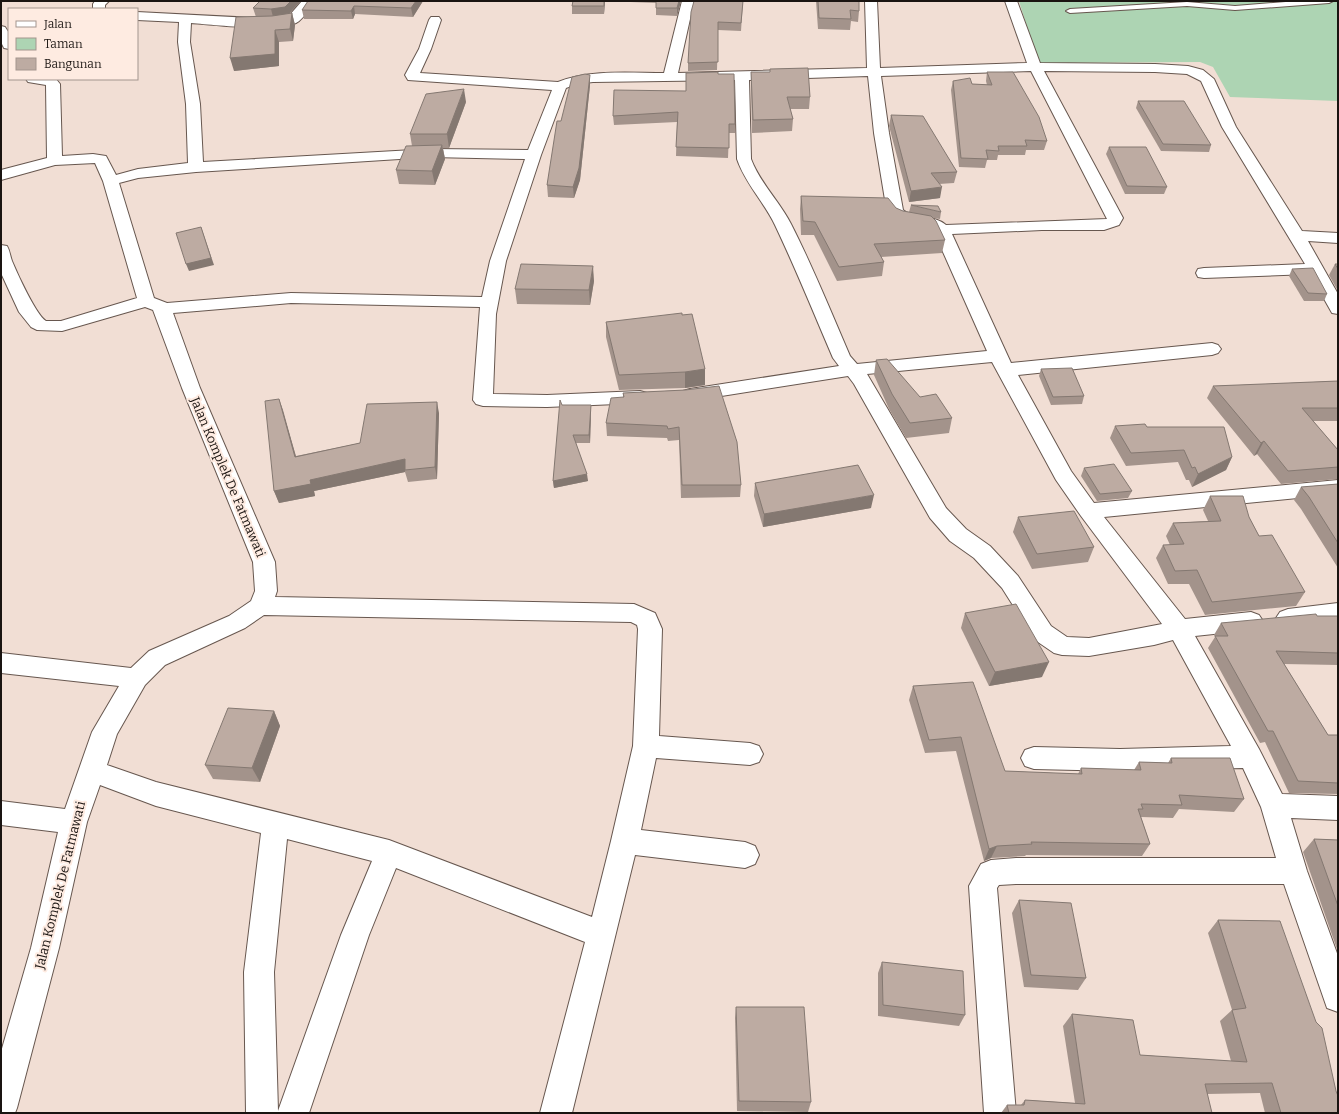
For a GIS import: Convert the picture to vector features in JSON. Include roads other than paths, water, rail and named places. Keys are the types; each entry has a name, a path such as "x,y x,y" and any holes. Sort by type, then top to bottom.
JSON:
{"street":[{"path":"138,16 250,22 286,22 294,19 308,1"},
{"path":"670,77 688,1"},
{"path":"871,1 873,72 881,142 895,212 906,221 932,223 938,226 1001,363 1063,475 1088,511 1179,629 1250,757 1274,806 1293,871 1338,997"},
{"path":"940,230 1042,225 1104,225 1112,222 1115,218 1035,67 1011,1"},
{"path":"185,19 184,42 193,104 196,166"},
{"path":"435,20 425,49 412,76 413,77 560,86 574,80 593,78 742,76 1035,67 1155,68 1188,70 1198,73 1207,79 1229,127 1297,236 1338,309"},
{"path":"3,30 8,42"},
{"path":"742,76 744,159 748,170 769,200 783,224 842,358 862,381 938,513 958,535 982,552 1010,582 1043,632 1062,646 1088,648 1154,636 1179,629 1338,612"},
{"path":"1,175 55,162 53,84 48,80"},
{"path":"560,86 534,154 498,261 487,314 483,400 547,401 654,396"},
{"path":"111,181 138,174 196,166 431,153 534,154"},
{"name":"Jalan Komplek De Fatmawati","path":"1,1108 46,948 74,822 105,732 136,678 157,658 237,622 260,606 266,591 264,562 191,388 154,305 111,181 99,158 55,162"},
{"path":"1297,236 1338,238"},
{"path":"1,250 3,260 28,312 36,323 43,326 62,326 154,305 291,298 489,302"},
{"path":"1204,273 1316,269"},
{"path":"677,396 851,370 1001,363 1212,349"},
{"path":"1088,511 1338,487"},
{"path":"260,606 634,613 647,619 650,629 646,746 625,841 556,1113"},
{"path":"1,663 136,678"},
{"path":"646,746 750,754"},
{"path":"1034,758 1120,760 1250,757"},
{"path":"92,771 156,794 389,853 601,934"},
{"path":"1274,806 1338,808"},
{"path":"1,813 74,822"},
{"path":"262,1113 259,972 275,824"},
{"path":"625,841 745,855"},
{"path":"293,1113 355,935 389,853"},
{"path":"1000,1113 983,886 991,873 1016,871 1293,871"}],"lane":[{"path":"1070,11 1187,4 1235,8 1329,1"}]}
